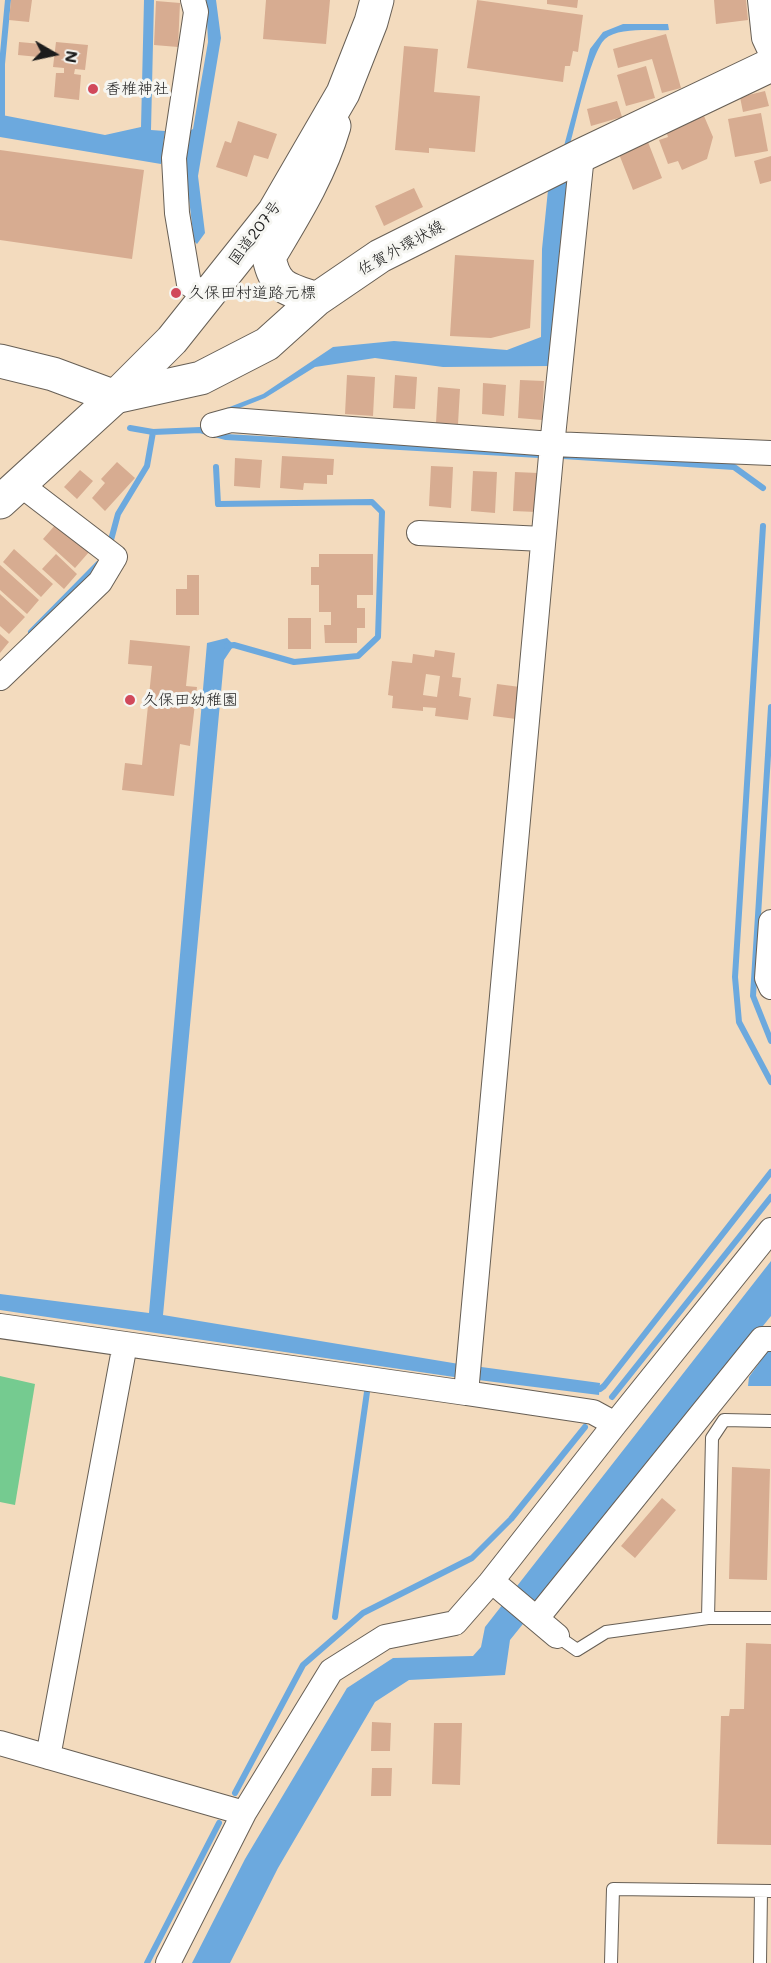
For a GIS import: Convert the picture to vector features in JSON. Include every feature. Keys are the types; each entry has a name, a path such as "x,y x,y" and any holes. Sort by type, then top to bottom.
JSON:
{"main road":[{"name":"国道207号","path":"10,493 115,397 178,333 274,212 344,93 377,0"},
{"name":"佐賀外環状線","path":"115,397 201,378 267,344 317,299 380,256 582,155 771,65"},
{"path":"317,299 279,284 272,274 269,257 296,213 326,154 344,93"},
{"path":"0,361 53,374 115,397"}],"street":[{"path":"193,0 196,12 175,149 177,213 189,284 207,296"},
{"path":"760,0 764,38 771,53"},
{"path":"468,1379 543,539 582,155"},
{"path":"213,426 231,420 552,444 771,453"},
{"path":"0,678 99,582 114,557 10,493"},
{"path":"419,533 543,539"},
{"path":"771,922 767,978 771,987"},
{"path":"168,1963 244,1813 331,1671 385,1637 455,1623 495,1585 615,1424 771,1230"},
{"path":"0,1326 125,1344 468,1379 593,1412 615,1424"},
{"path":"536,1617 762,1339 771,1339"},
{"path":"48,1757 125,1344"},
{"path":"495,1585 557,1636"},
{"path":"0,1743 244,1813"}],"lane":[{"path":"708,1617 712,1438 724,1420 771,1421"},
{"path":"557,1636 577,1650 606,1632 708,1617 771,1618"},
{"path":"611,1963 613,1889 766,1891 760,1963"}],"green space":[{"path":"0,1376 35,1384 15,1505 0,1502"}],"water":[{"path":"144,0 154,0 151,130 165,131 163,145 186,146 187,132 193,129 208,42 206,0 216,0 221,38 198,176 205,233 197,244 194,241 185,165 164,153 161,164 0,137 0,116 2,115 105,135 141,127"},
{"path":"623,24 668,24 669,30 627,31 605,39 589,72 570,145 564,146 590,49 603,32"},
{"path":"568,180 550,366 443,367 375,358 315,367 265,398 227,413 227,408 263,394 333,347 394,341 507,350 541,337 542,249 548,190"},
{"path":"227,638 234,645 224,660 163,1315 459,1364 600,1383 599,1395 454,1377 0,1310 0,1294 149,1313 207,643"},
{"path":"771,1261 771,1316 510,1640 505,1675 409,1680 375,1702 278,1868 230,1963 192,1963 245,1859 347,1688 393,1658 473,1656 481,1647 485,1627"},
{"path":"767,1352 771,1352 771,1386 748,1386 749,1377"}],"building":[{"path":"11,0 32,0 29,22 9,20"},
{"path":"266,0 330,0 326,44 263,39"},
{"path":"477,0 583,15 578,52 573,51 570,66 565,66 563,82 467,68"},
{"path":"547,0 578,0 577,8 547,4"},
{"path":"714,0 746,0 748,20 716,24"},
{"path":"156,1 180,3 178,47 154,45"},
{"path":"666,34 681,88 662,93 652,59 618,68 613,49"},
{"path":"19,42 41,44 39,57 18,55"},
{"path":"56,42 88,45 85,70 75,69 74,74 81,75 79,100 54,97 56,73 64,73 64,68 53,67"},
{"path":"404,46 438,49 434,92 480,96 475,152 429,148 429,153 395,150"},
{"path":"646,66 655,98 626,106 617,75"},
{"path":"765,91 769,106 743,112 740,97"},
{"path":"617,101 622,117 591,126 587,109"},
{"path":"761,113 768,151 735,157 728,119"},
{"path":"704,116 713,137 707,159 682,170 678,161 668,164 659,140 668,137 666,131"},
{"path":"238,121 277,134 268,159 254,155 247,177 216,167 225,141 231,143"},
{"path":"648,142 662,178 633,190 619,154"},
{"path":"0,150 144,170 132,259 0,240"},
{"path":"771,156 771,181 760,184 754,161"},
{"path":"414,188 423,207 384,226 375,206"},
{"path":"455,255 534,260 530,328 491,338 450,336"},
{"path":"347,375 375,377 373,416 345,414"},
{"path":"395,375 417,377 415,409 393,408"},
{"path":"520,380 544,381 542,420 518,418"},
{"path":"483,383 506,385 504,416 482,414"},
{"path":"438,387 460,389 458,424 436,423"},
{"path":"282,456 334,459 333,475 327,475 327,484 304,483 303,490 280,488"},
{"path":"235,458 262,460 260,488 234,486"},
{"path":"117,462 135,478 105,511 92,498 105,483 101,479"},
{"path":"431,466 453,467 451,508 429,506"},
{"path":"80,470 93,481 77,499 64,487"},
{"path":"473,471 497,472 495,513 471,511"},
{"path":"515,472 538,473 536,512 513,511"},
{"path":"57,523 89,552 75,568 43,539"},
{"path":"14,549 53,584 41,597 3,562"},
{"path":"56,554 77,574 64,589 42,569"},
{"path":"319,554 373,554 373,595 357,595 357,608 365,608 365,628 357,628 357,643 325,643 324,625 331,625 331,612 319,612 319,585 311,585 311,567 319,567"},
{"path":"0,565 39,600 27,614 0,590"},
{"path":"187,575 199,575 199,615 176,615 176,589 187,589"},
{"path":"0,594 25,617 9,634 0,626"},
{"path":"288,618 311,618 311,649 288,649"},
{"path":"0,634 9,642 0,653"},
{"path":"130,640 190,646 186,686 197,687 190,746 180,744 174,796 122,790 125,763 142,765 152,666 128,664"},
{"path":"435,650 455,653 452,677 461,678 459,696 471,698 468,720 435,716 436,708 423,707 423,711 392,708 393,696 388,695 392,661 412,663 413,654 434,657","holes":["426,674 440,676 437,697 423,695"]},
{"path":"497,684 520,687 516,719 493,716"},
{"path":"732,1467 770,1469 767,1580 729,1579"},
{"path":"662,1498 676,1510 635,1558 621,1546"},
{"path":"746,1643 771,1644 771,1845 717,1844 721,1716 729,1716 730,1709 744,1709"},
{"path":"372,1722 391,1723 390,1751 371,1751"},
{"path":"434,1723 462,1723 460,1785 432,1784"},
{"path":"372,1768 392,1768 391,1796 371,1796"}],"waterway":[{"path":"2,115 2,64 8,0"},
{"path":"130,428 153,432 200,430 226,437 539,455"},
{"path":"111,540 118,514 147,466 153,432"},
{"path":"563,456 734,467 763,488"},
{"path":"216,467 218,504 372,502 382,512 378,637 358,656 294,662 234,645 227,646"},
{"path":"763,526 735,977 739,1022 771,1082"},
{"path":"31,632 98,564"},
{"path":"771,707 753,996 771,1041"},
{"path":"600,1389 771,1172"},
{"path":"612,1397 771,1197"},
{"path":"335,1617 367,1392"},
{"path":"235,1793 303,1665 363,1613 472,1558 511,1519 585,1427"},
{"path":"147,1963 219,1823"}],"place":[{"name":"香椎神社","path":"93,89"},
{"name":"久保田村道路元標","path":"176,293"},
{"name":"久保田幼稚園","path":"130,700"}]}
